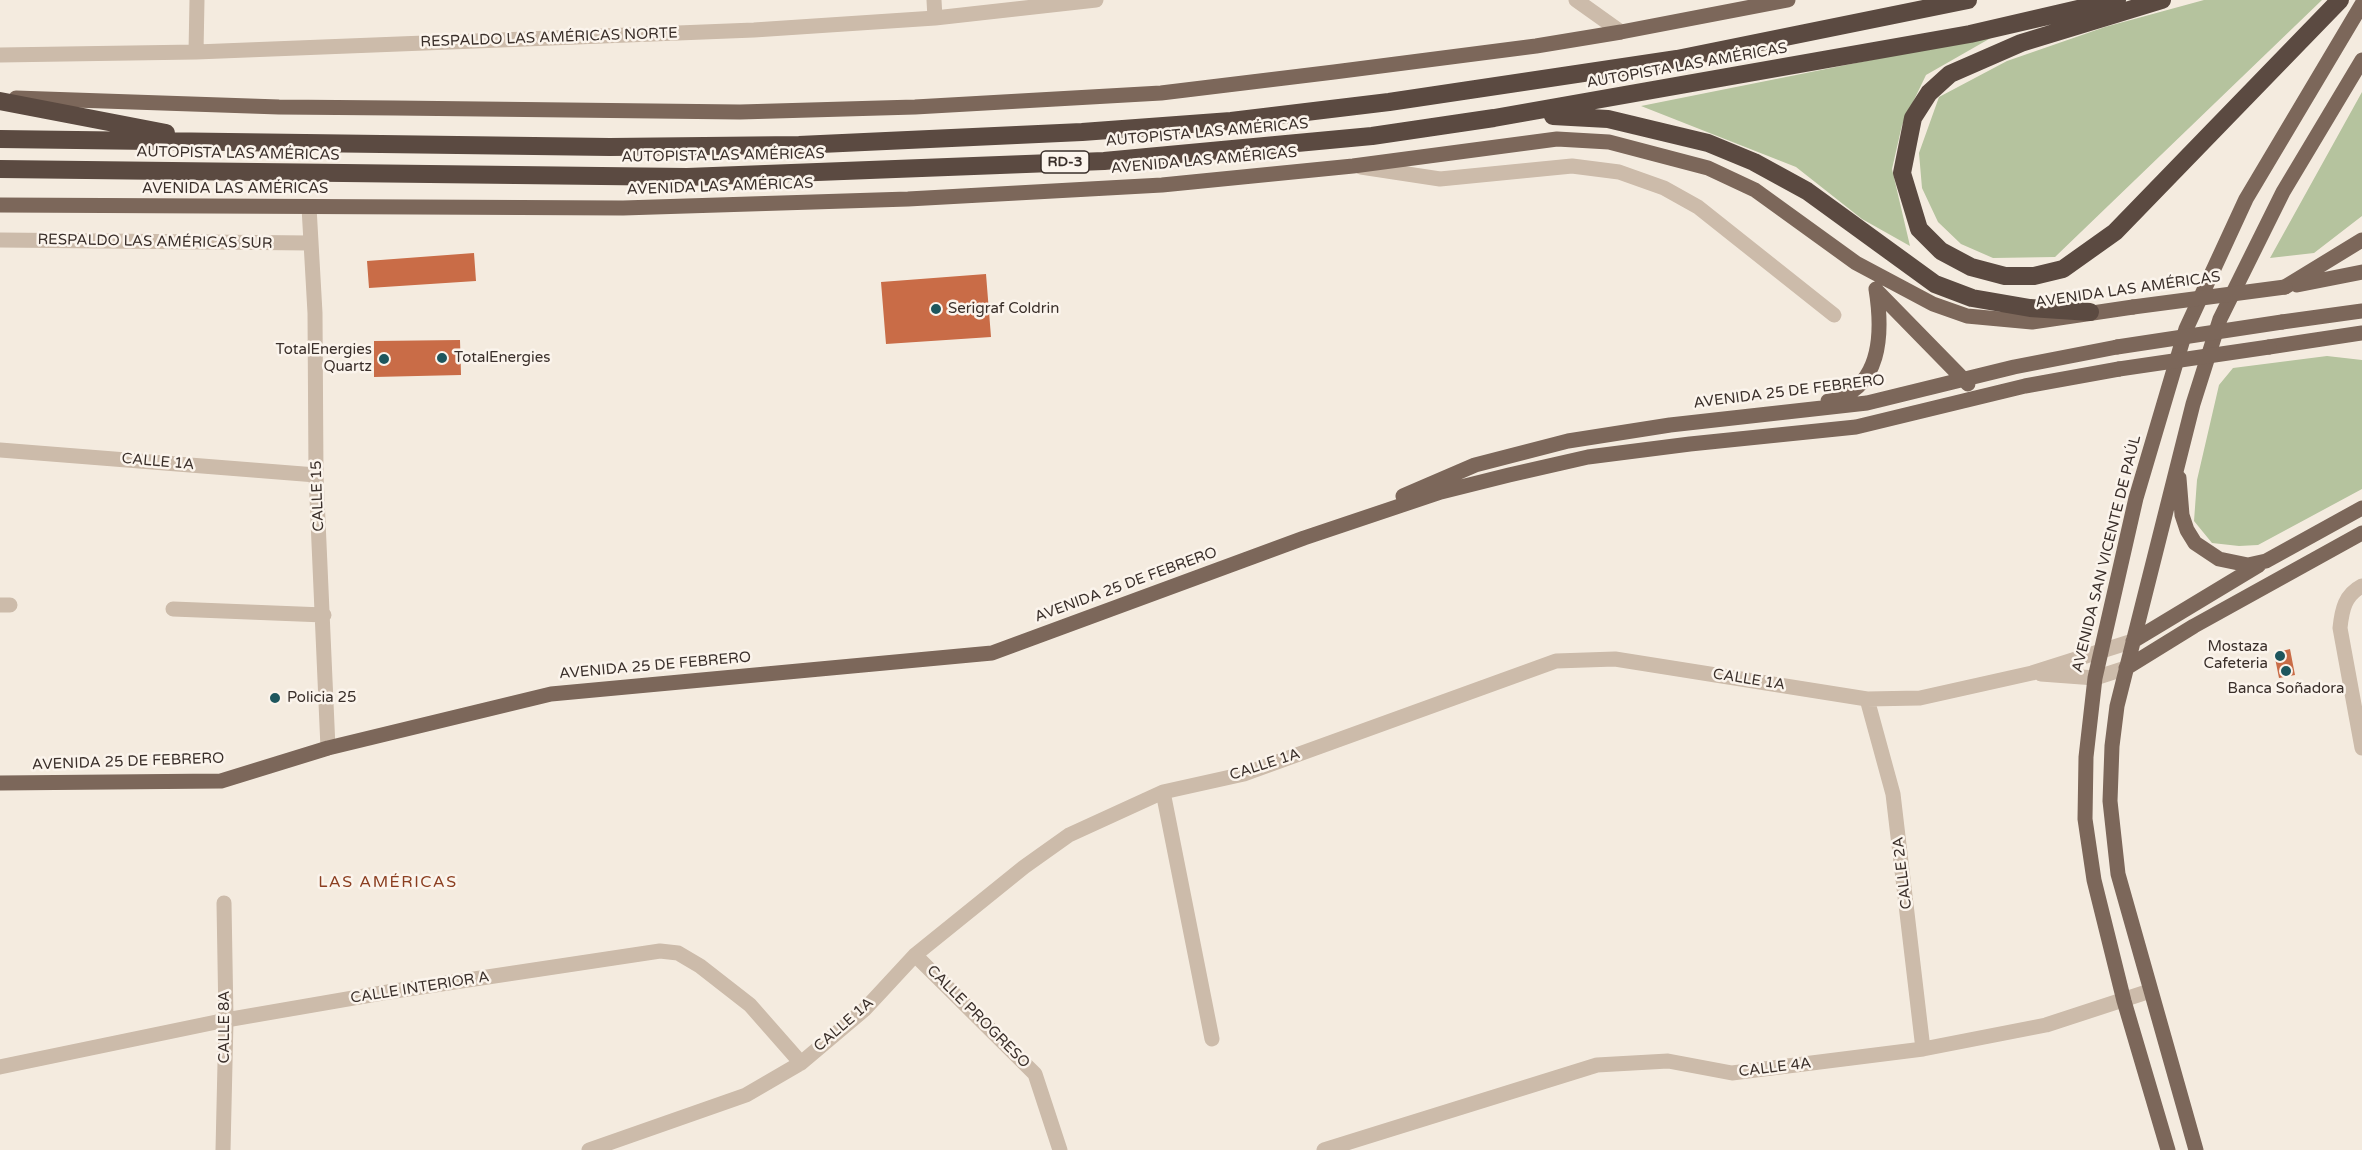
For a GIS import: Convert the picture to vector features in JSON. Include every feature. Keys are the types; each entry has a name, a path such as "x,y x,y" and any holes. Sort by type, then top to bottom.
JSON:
{"highway":[{"name":"AUTOPISTA LAS AMÉRICAS","path":"0,139 610,147 800,145 1082,132 1231,122 1389,102 1677,59 1968,0"},
{"name":"AUTOPISTA LAS AMÉRICAS","path":"0,169 687,177 1104,161 1372,136 1494,118 1970,34 2117,0"},
{"path":"2162,0 2021,43 1950,74 1929,93 1914,118 1902,173 1919,229 1941,251 1971,267 2005,276 2034,276 2063,269 2115,232 2340,0"},
{"path":"0,99 215,142"},
{"path":"1494,118 1561,115 1608,119 1708,143 1754,162 1807,191 1935,284 1972,298 2030,308 2090,312"}],"main road":[{"path":"1718,13 1769,0"},
{"path":"0,99 268,107 740,112 915,107 1161,93 1536,46 1788,0"},
{"name":"AVENIDA SAN VICENTE DE PAÚL","path":"2168,1150 2124,1000 2094,880 2085,819 2086,756 2095,678 2136,498 2186,330 2246,199 2362,4"},
{"path":"2196,1150 2118,874 2110,801 2112,746 2117,706 2193,404 2220,319 2283,192 2362,60"},
{"name":"AVENIDA LAS AMÉRICAS","path":"0,205 622,208 908,199 1162,185 1353,166 1557,139 1609,142 1708,168 1745,186 1856,263 1933,304 1967,316 2032,322 2090,312 2285,287 2362,272"},
{"path":"2285,287 2362,240"},
{"path":"1856,263 1876,289 1981,396"},
{"path":"1767,414 1837,399 1857,389 1869,373 1877,356 1879,310 1876,289"},
{"name":"AVENIDA 25 DE FEBRERO","path":"1304,538 1475,465 1568,441 1670,425 1867,403 1963,379 2117,347 2362,311"},
{"name":"AVENIDA 25 DE FEBRERO","path":"0,783 221,781 328,748 551,694 992,653 1304,538 1441,492 1588,458 1690,444 1856,427 2025,386 2119,369 2362,333"},
{"path":"2178,466 2182,515 2187,530 2196,543 2219,559 2248,565 2266,561"},
{"path":"2133,641 2266,561 2362,508"},
{"path":"2126,668 2194,626 2362,533"}],"street":[{"path":"196,52 197,0"},
{"path":"934,0 934,18"},
{"name":"RESPALDO LAS AMÉRICAS NORTE","path":"0,55 196,52 754,30 934,18 1096,0"},
{"path":"1576,0 1621,32"},
{"path":"1353,166 1440,179 1572,166 1618,172 1664,188 1698,207 1834,315"},
{"name":"CALLE 15","path":"309,207 315,313 316,475 324,615 328,748"},
{"name":"RESPALDO LAS AMÉRICAS SUR","path":"0,240 310,243"},
{"name":"CALLE 1A","path":"0,450 316,475"},
{"path":"2362,586 2350,592 2342,611 2340,628 2362,748"},
{"path":"173,609 324,615"},
{"name":"CALLE 1A","path":"589,1150 746,1095 801,1063 865,1009 915,955 1024,867 1069,835 1163,792 1244,774 1556,661 1615,659 1867,699 1920,698 2032,674 2133,641"},
{"name":"CALLE 1A","path":"2032,674 2095,678 2126,668"},
{"name":"CALLE 2A","path":"1867,699 1893,794 1923,1049"},
{"path":"1163,792 1212,1039"},
{"name":"CALLE 8A","path":"223,1150 226,1020 224,903"},
{"name":"CALLE INTERIOR A","path":"0,1067 226,1020 388,992 660,951 678,953 693,962 750,1005 801,1063"},
{"name":"CALLE PROGRESO","path":"915,955 1035,1074 1060,1150"},
{"name":"CALLE 4A","path":"1324,1150 1597,1065 1668,1061 1732,1073 1923,1049 2046,1025 2150,992"}],"green space":[{"path":"2204,0 2322,0 2055,257 1993,258 1961,244 1938,222 1922,188 1919,153 1939,97 2007,61 2105,27"},
{"path":"1996,35 1926,75 1902,125 1892,169 1910,246 1862,219 1796,167 1641,106"},
{"path":"2362,92 2362,216 2314,253 2270,258"},
{"path":"2327,356 2362,360 2362,489 2258,545 2239,546 2212,543 2194,521 2197,480 2219,385 2233,368"}],"building":[{"path":"474,253 476,281 369,288 367,261"},
{"name":"Serigraf Coldrin","path":"986,274 991,337 886,344 881,282"},
{"path":"460,340 461,375 374,377 374,341"},
{"path":"2290,649 2295,675 2279,678 2274,653"}],"place":[{"name":"Serigraf Coldrin","path":"936,309"},
{"name":"TotalEnergies","path":"442,358"},
{"name":"TotalEnergies Quartz","path":"384,359"},
{"name":"Mostaza Cafeteria","path":"2280,656"},
{"name":"Banca Soñadora","path":"2286,671"},
{"name":"Policia 25","path":"275,698"}],"district":[{"name":"LAS AMÉRICAS","path":"388,883"}]}
